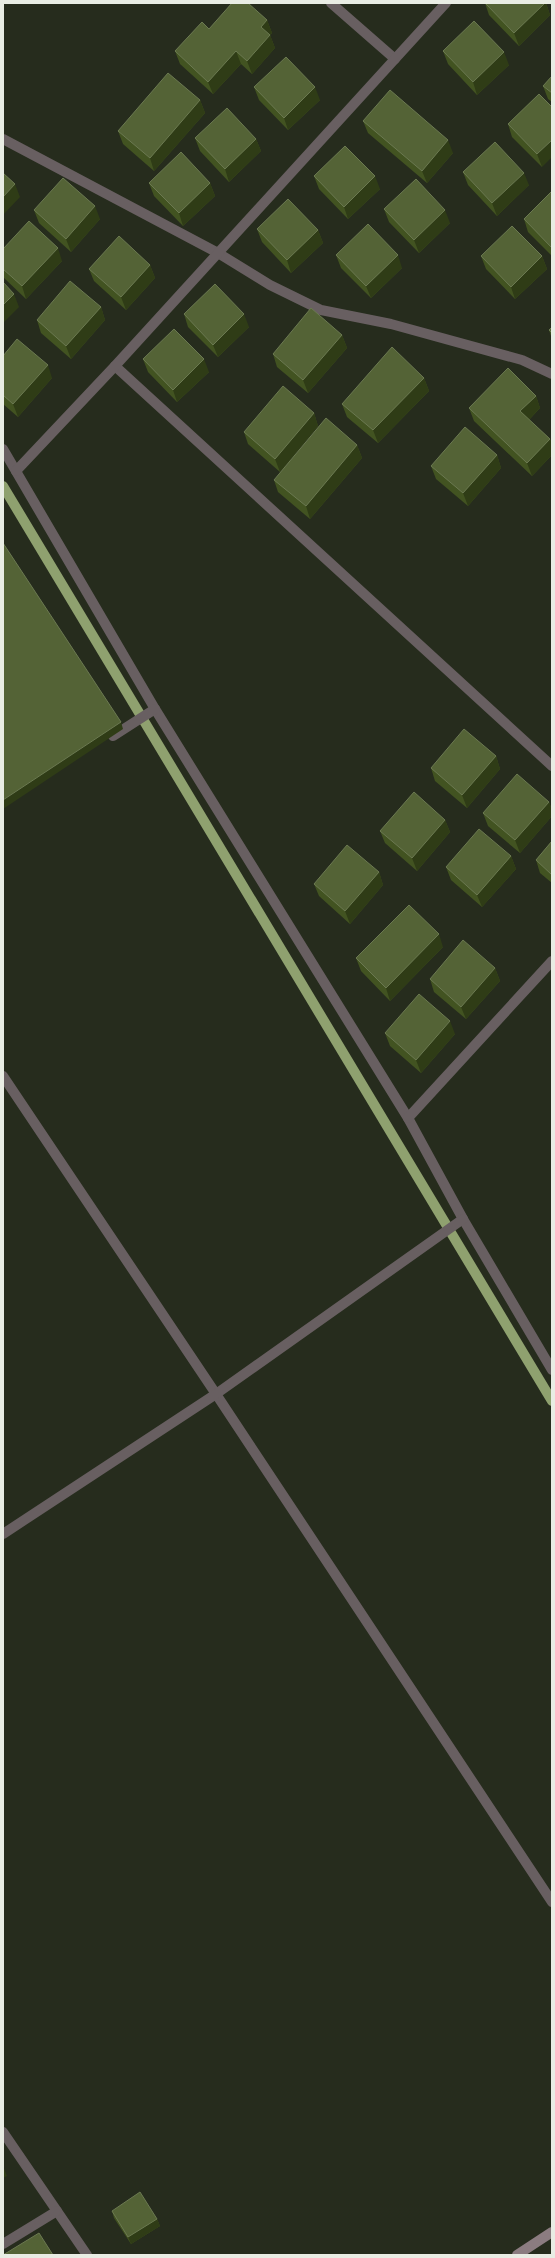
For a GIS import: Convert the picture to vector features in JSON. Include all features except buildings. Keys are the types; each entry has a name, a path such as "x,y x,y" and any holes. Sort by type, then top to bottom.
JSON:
{"street":[{"path":"331,3 395,59"},
{"path":"16,471 115,366 446,3"},
{"path":"3,139 218,253 270,285 321,310 391,324 522,360 552,374"},
{"path":"115,366 552,766"},
{"path":"3,449 155,709 408,1118 463,1219 552,1370"},
{"path":"104,741 155,709"},
{"path":"408,1118 552,961"},
{"path":"3,1076 216,1394 552,1902"},
{"path":"3,1534 216,1394 463,1219"},
{"path":"3,2132 86,2255"},
{"path":"3,2244 57,2211"},
{"path":"517,2255 552,2232"}],"waterway":[{"path":"3,486 552,1401"}]}
